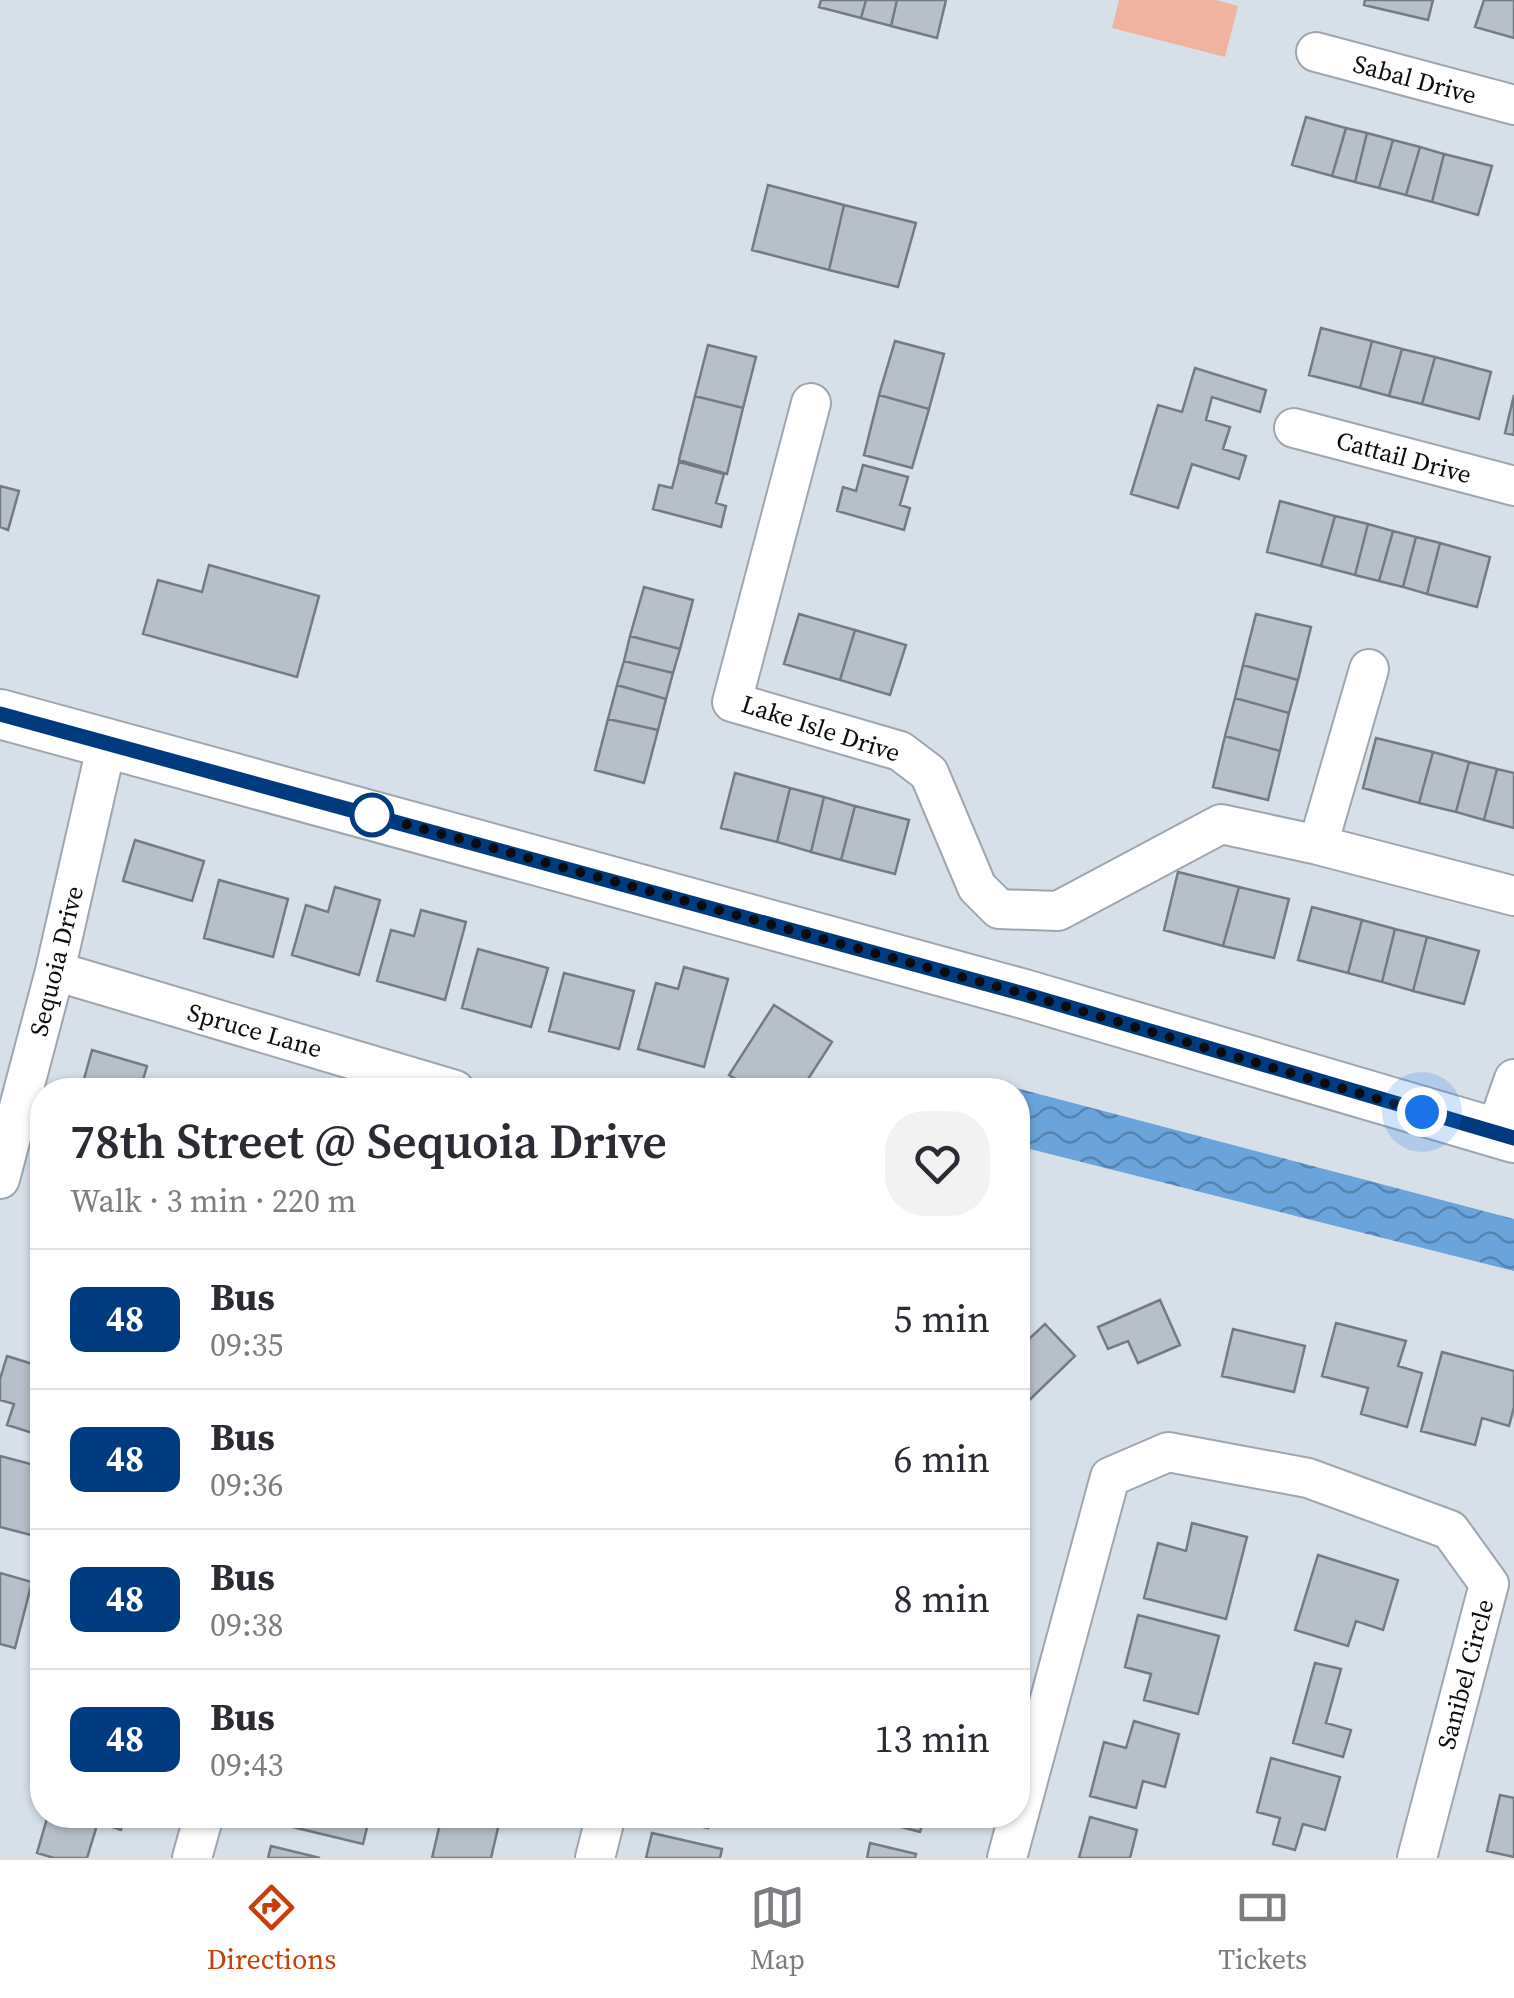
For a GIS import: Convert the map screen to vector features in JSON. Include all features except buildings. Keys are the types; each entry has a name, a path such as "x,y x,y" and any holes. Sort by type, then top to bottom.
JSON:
{"street":[{"name":"Sabal Drive","path":"1316,52 1514,105"},
{"name":"Lake Isle Drive","path":"811,403 732,702 900,750 929,773 977,887 999,910 1058,911 1221,824 1514,896"},
{"name":"Cattail Drive","path":"1294,428 1514,486"},
{"path":"1318,845 1369,669"},
{"path":"0,714 1024,994 1504,1136 1514,1079"},
{"name":"Sequoia Drive","path":"0,1179 107,743"},
{"name":"Spruce Lane","path":"54,971 389,1078"},
{"name":"Sanibel Circle","path":"1030,1773 1110,1477 1168,1452 1308,1478 1450,1530 1488,1584 1417,1858"},
{"path":"192,1858 200,1828"},
{"path":"595,1858 603,1828"},
{"name":"Sanibel Circle","path":"1007,1858 1015,1828"}],"shaded area":[{"path":"1119,0 1216,0 1238,6 1225,57 1112,28"}],"water":[{"path":"1030,1092 1514,1219 1514,1271 1030,1149"}],"bus line":[{"name":"48","path":"0,714 1024,994 1514,1138"}],"route":[{"path":"372,815 1024,994 1422,1112"}]}
